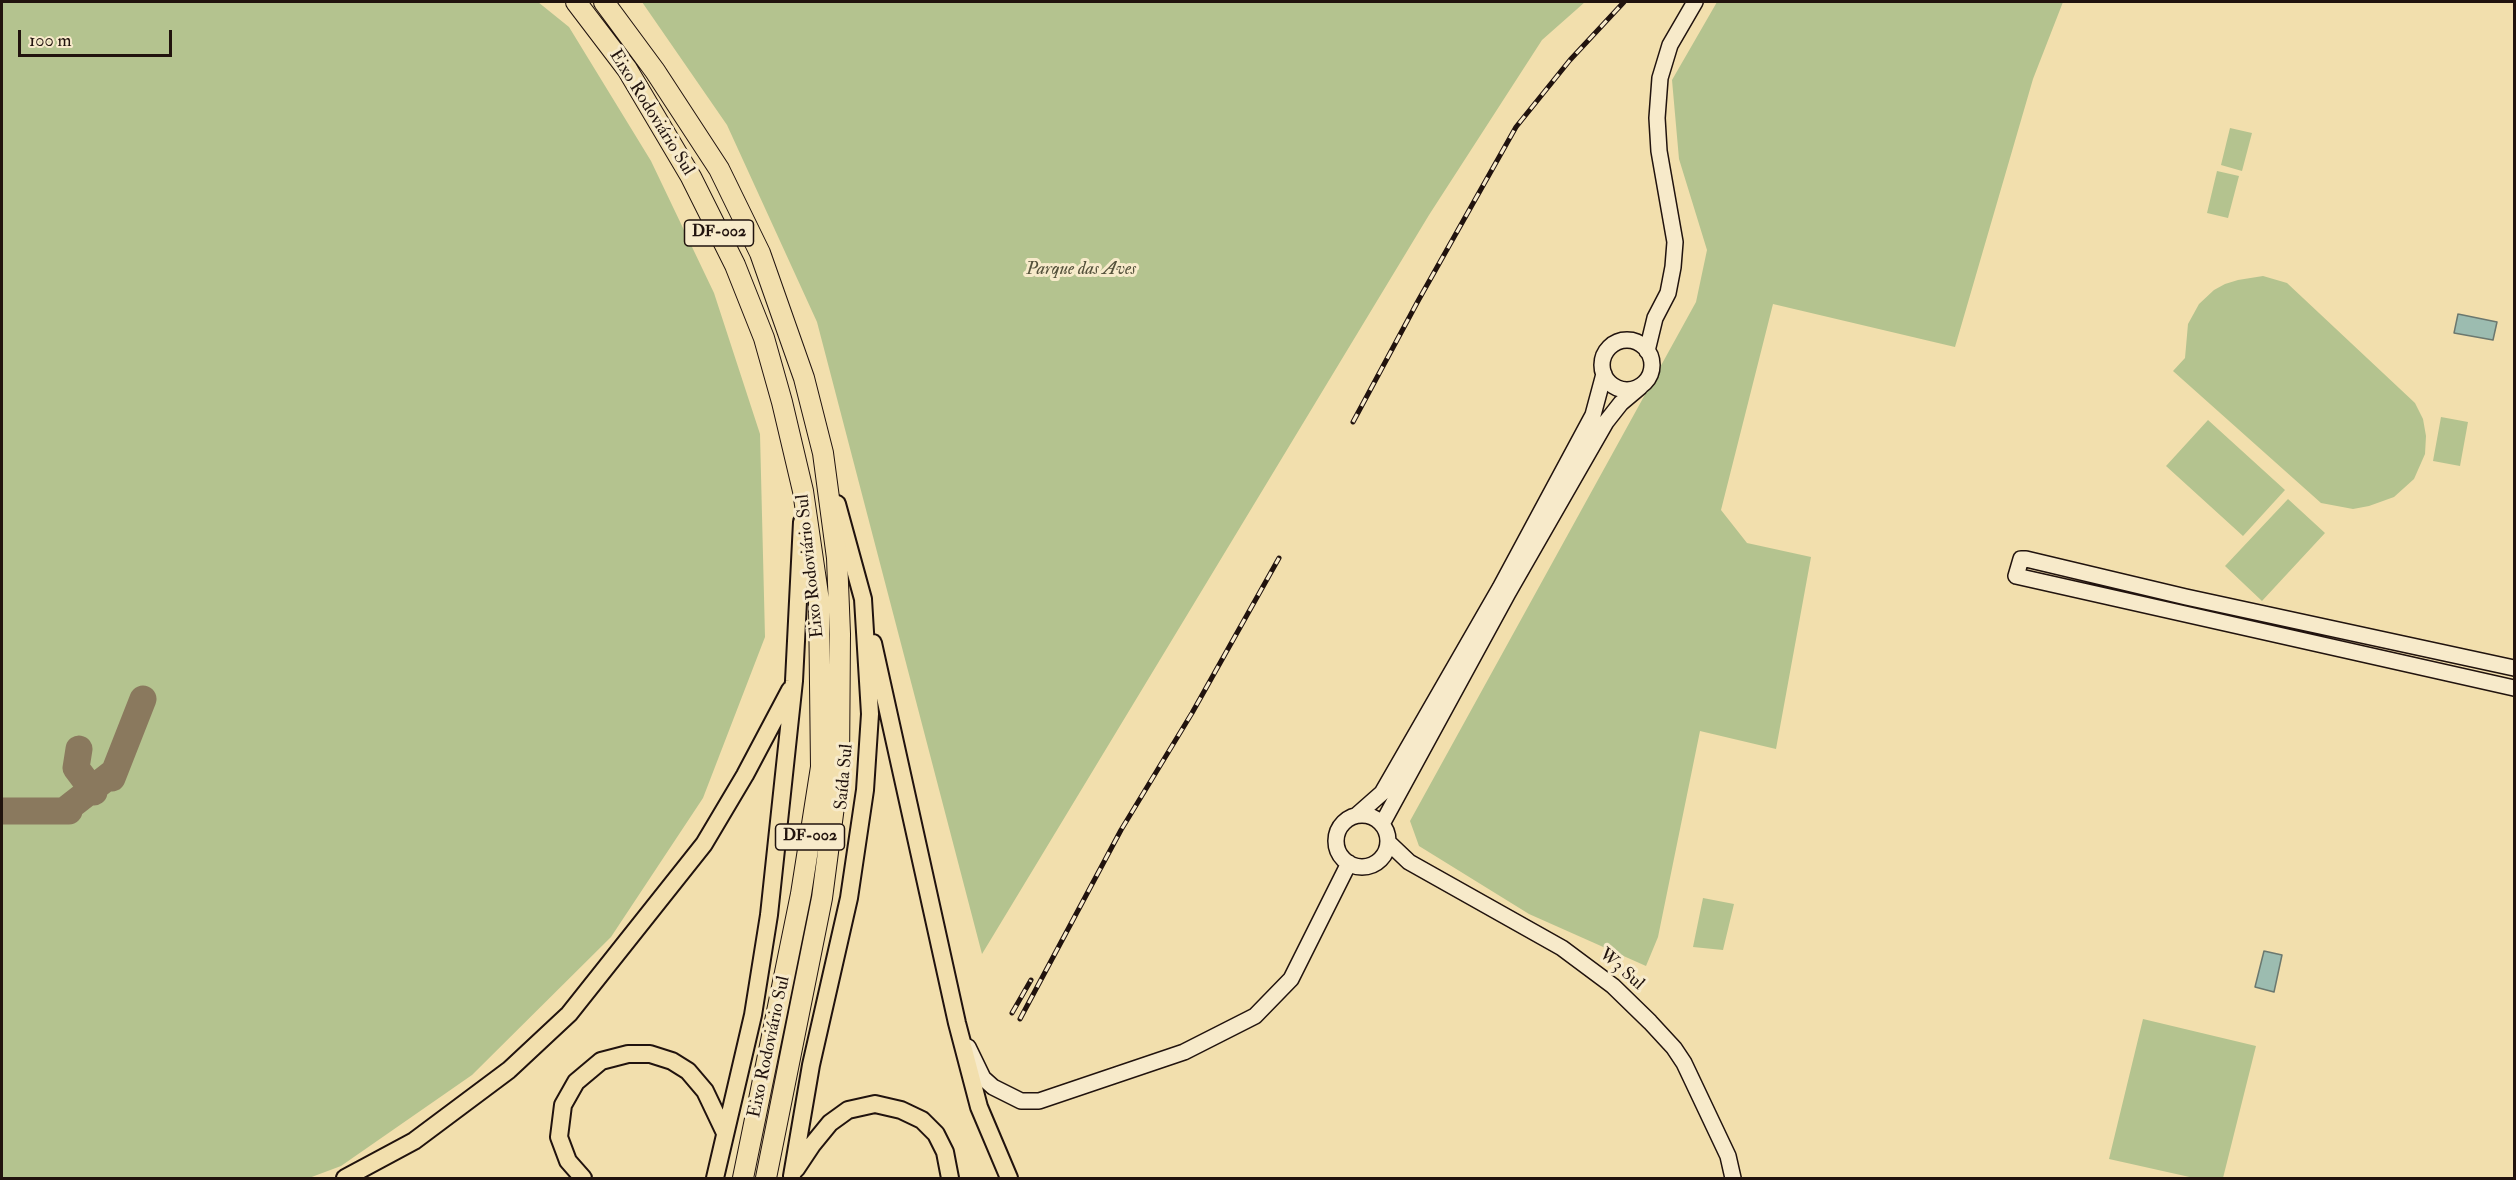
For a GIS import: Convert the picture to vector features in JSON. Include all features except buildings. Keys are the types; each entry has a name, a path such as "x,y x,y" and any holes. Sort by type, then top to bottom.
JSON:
{"highway":[{"name":"Eixo Rodoviário Sul","path":"576,2 627,69 691,177 735,265 764,338 803,491 819,601 821,767 801,894 743,1178"},
{"name":"Eixo Rodoviário Sul","path":"604,2 655,71 719,169 760,253 804,378 823,453 837,558 840,634 839,768 822,898 766,1179"}],"main road":[{"name":"Saída Sul","path":"791,1177 811,1065 849,898 865,790 870,714 863,599 823,453"},
{"path":"716,1174 753,1015 769,915 794,681 803,491"},
{"path":"863,599 957,1023 979,1107 1009,1179"},
{"path":"345,1179 414,1141 509,1070 569,1014 704,844 746,776 794,681"},
{"path":"583,1179 568,1161 559,1137 563,1105 576,1082 601,1061 628,1054 650,1054 672,1061 688,1071 705,1090 725,1133"},
{"path":"791,1177 830,1123 848,1110 875,1104 901,1110 922,1120 936,1134 945,1152 950,1179"}],"street":[{"path":"1647,351 1655,318 1668,293 1675,242 1659,151 1657,118 1660,78 1670,45 1695,2"},
{"path":"1640,387 1629,390 1619,389 1609,383 1602,364 1610,347 1618,342 1629,340 1655,318"},
{"path":"1382,824 1508,593 1606,422 1621,403 1648,380 1652,370 1652,360 1640,344 1629,340"},
{"path":"1357,815 1375,818 1382,824 1389,843 1379,860 1365,866 1349,863 1338,851 1337,833 1342,825 1382,793 1500,588 1593,415 1604,374"},
{"path":"2514,668 2021,559 2016,576 2514,688"},
{"path":"2045,582 2051,565"},
{"path":"2230,624 2233,607"},
{"path":"2388,660 2390,642"},
{"name":"W3 Sul","path":"1389,843 1409,862 1562,948 1613,986 1650,1022 1674,1048 1684,1063 1728,1156 1733,1179"},
{"name":"W3 Sul","path":"1379,860 1409,862"},
{"path":"957,1023 983,1078 1009,1097 1021,1101 1039,1101 1184,1052 1255,1016 1291,979 1349,863"}],"green space":[{"path":"2,2 538,2 569,27 651,161 714,293 760,434 765,637 703,798 611,937 472,1075 341,1166 309,1178 2,1178"},
{"name":"Parque das Aves","path":"642,2 1585,2 1542,40 1429,215 982,954 817,322 727,125"},
{"path":"1717,2 2063,2 2033,79 1955,347 1773,304 1721,510 1747,543 1811,557 1776,749 1700,731 1658,937 1646,966 1529,914 1419,846 1410,821 1696,302 1707,250 1679,159 1672,80"},
{"path":"2230,128 2252,133 2242,171 2221,165"},
{"path":"2217,171 2239,176 2228,218 2207,213"},
{"path":"2263,276 2287,283 2415,403 2423,419 2426,436 2425,454 2414,479 2394,497 2353,509 2321,503 2173,371 2185,358 2188,324 2199,304 2214,290 2225,284"},
{"path":"2441,417 2468,422 2460,466 2433,461"},
{"path":"2208,420 2285,490 2243,536 2166,466"},
{"path":"2288,499 2325,533 2262,601 2225,566"},
{"path":"1703,898 1734,904 1723,950 1693,947"},
{"path":"2143,1019 2256,1046 2223,1178 2194,1178 2109,1159"}],"shaded area":[{"path":"2458,314 2497,322 2493,340 2454,333"},
{"path":"2264,951 2282,955 2274,992 2255,987"}],"taxiway":[{"path":"112,778 143,699"},
{"path":"79,749 76,768 94,792"},
{"path":"64,811 114,772"},
{"path":"2,811 69,811"}],"railway":[{"path":"1353,422 1516,127 1570,60 1624,2"},
{"path":"1020,1019 1121,830 1192,713 1279,558"},
{"path":"1012,1013 1031,980"}]}
